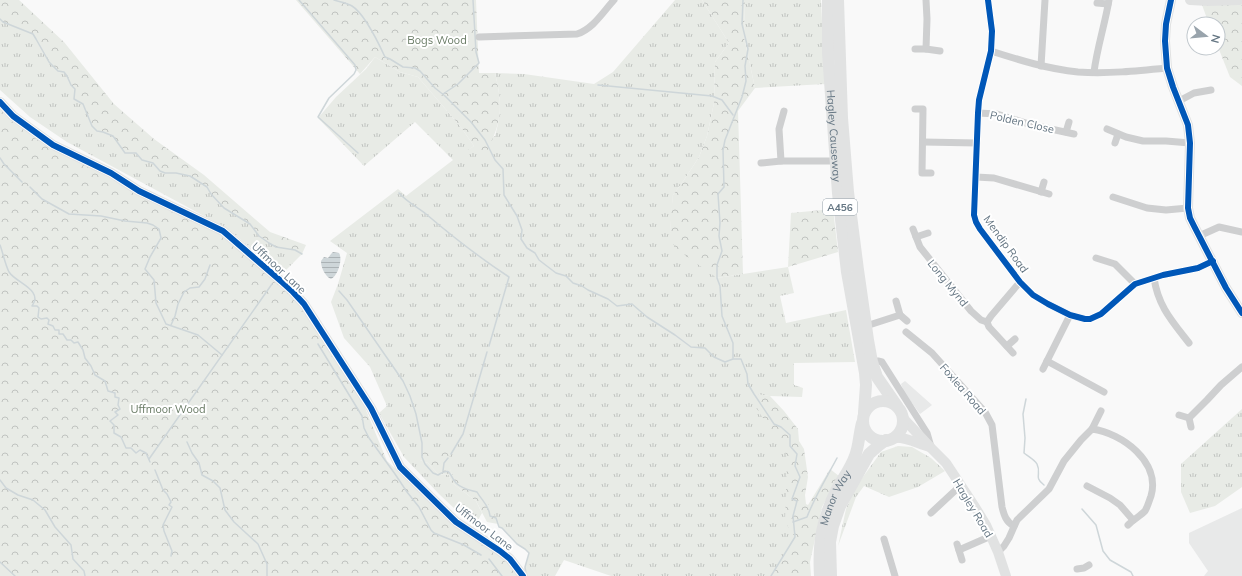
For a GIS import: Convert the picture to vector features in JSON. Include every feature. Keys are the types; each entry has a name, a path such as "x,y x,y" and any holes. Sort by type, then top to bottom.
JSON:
{"highway":[{"name":"Hagley Causeway","path":"828,0 828,53 838,193 847,272 865,373 866,385 863,418"},
{"name":"Hagley Causeway","path":"838,0 842,118 848,192 866,326 872,362 877,377 897,406"},
{"path":"897,406 891,402 883,400 869,407 863,418 866,432 877,440 890,439 900,432 903,426 903,418"},
{"name":"A456","path":"897,406 902,413 903,418"},
{"name":"Manor Way","path":"820,576 819,558 824,522 837,489 855,458 863,418"},
{"name":"Manor Way","path":"831,576 830,542 833,526 840,506 869,454 878,446 890,439"}],"street":[{"path":"480,37 577,34 594,24 614,0"},
{"path":"926,0 926,49"},
{"name":"Mendip Road","path":"988,0 992,31 991,51 983,80 978,113 974,209 976,222 980,229 1020,282 1038,298 1070,315 1085,319 1096,316 1106,310 1135,284 1164,275 1198,268 1213,261"},
{"path":"1041,66 1045,0"},
{"path":"1171,0 1166,24 1165,41 1167,68 1188,125 1190,143 1188,208 1190,218 1226,288 1242,313"},
{"path":"1190,0 1239,0"},
{"path":"1094,72 1099,40 1104,26 1108,2 1097,3"},
{"path":"915,49 940,51"},
{"path":"991,51 1041,66 1061,70 1120,72 1167,68"},
{"path":"1202,84 1203,92"},
{"path":"1179,101 1194,93 1211,90"},
{"name":"Uffmoor Lane","path":"0,102 13,116 54,145 111,173 139,191 223,231 282,282 304,304 371,408 400,467 456,522 510,559 523,576"},
{"path":"914,109 923,109 922,173 931,173"},
{"path":"781,161 779,129 784,111"},
{"name":"Polden Close","path":"978,113 997,114 1032,125 1070,133 1069,122"},
{"path":"1107,129 1118,134 1143,141 1190,143"},
{"path":"1115,143 1118,134"},
{"path":"923,142 977,143"},
{"path":"761,163 781,161 836,161"},
{"path":"976,177 994,178 1049,194"},
{"path":"1042,192 1044,182"},
{"path":"1113,197 1147,208 1166,210 1188,208"},
{"path":"1199,236 1219,227 1242,232"},
{"name":"Long Mynd","path":"928,233 914,233 920,247 971,311 981,320 988,322 989,327 1013,353"},
{"path":"1096,258 1115,264 1135,284"},
{"path":"1154,278 1155,290 1167,315 1184,341"},
{"path":"988,322 991,316 1020,282"},
{"path":"896,301 900,315 907,321"},
{"path":"866,326 900,315"},
{"path":"1043,370 1070,315"},
{"name":"Foxlea Road","path":"906,332 932,353 985,412 992,425 1002,507 1009,524 1014,526"},
{"path":"1007,346 1015,339"},
{"path":"1047,361 1104,392"},
{"path":"872,362 882,362 927,433 931,448"},
{"path":"1190,428 1189,418 1221,385 1242,368"},
{"path":"998,552 1007,542 1017,520 1049,489 1064,461 1092,429 1101,411"},
{"path":"1180,415 1189,418"},
{"name":"Hagley Road","path":"903,418 946,463 991,536 1006,576"},
{"path":"1087,486 1120,505 1131,522 1145,511 1149,504 1152,492 1152,482 1149,468 1136,451 1126,443 1110,434 1092,429"},
{"name":"Hagley Road","path":"890,439 898,437 931,448"},
{"path":"931,513 960,486"},
{"path":"962,560 958,547 991,536"},
{"path":"884,539 895,576"},
{"path":"1083,567 1087,576"}],"shaded area":[{"path":"333,252 339,253 340,263 336,275 331,279 324,272 321,261 324,257 328,258"},
{"path":"905,381 932,405 920,414 904,392 901,384"},
{"path":"1242,508 1242,576 1204,576 1208,571 1189,543 1189,533"}],"green space":[{"path":"0,0 19,0 64,42 114,104 154,139 204,175 270,232 306,245 302,254 295,250 276,247 269,243 259,236 250,224 224,208 211,194 207,187 190,176 160,171 153,163 142,160 136,154 125,153 113,136 97,131 92,126 83,104 74,99 75,89 71,85 67,76 64,72 58,71 49,62 33,34 3,22 0,19"},
{"name":"Bogs Wood","path":"296,0 476,0 479,73 495,73 500,107 498,125 485,156 466,151 474,146 460,126 418,77 400,72 375,57 360,74"},
{"path":"675,0 702,0 729,43 715,62 714,103 707,136 699,157 673,195 670,233 717,278 788,267 794,293 780,296 786,323 846,310 855,362 794,363 794,385 803,388 802,397 754,394 765,410 790,435 795,537 771,576 611,576 564,560 555,576 525,576 523,572 529,553 517,544 502,528 499,527 498,521 452,475 447,461 438,458 420,460 428,463 438,474 449,475 451,482 476,501 482,513 474,527 439,494 404,457 379,413 387,406 370,367 344,338 331,302 347,253 330,241 398,189 406,196 453,160 415,122 364,166 318,118 336,97 366,69 375,57 400,72 418,77 460,126 474,146 467,151 495,136 499,119 500,104 499,90 495,73 524,74 594,84 613,72"},
{"path":"702,0 745,0 744,37 755,88 738,111 743,274 717,278 675,248 670,233 673,195 699,157 707,136 714,103 715,62 729,43"},
{"path":"745,0 821,0 825,84 755,88 744,37"},
{"path":"1242,4 1242,86 1230,77 1222,56 1226,56 1226,16 1206,16 1202,5"},
{"path":"0,19 3,22 33,34 49,62 58,70 64,72 67,76 71,85 75,89 75,99 83,104 92,126 97,131 113,136 125,153 136,153 142,160 153,163 160,171 165,173 176,173 190,176 207,187 211,194 224,208 250,224 259,236 302,254 282,274 228,229 67,142 30,117 0,90"},
{"name":"Uffmoor Wood","path":"0,107 96,170 153,203 222,235 278,282 312,320 361,398 387,461 462,530 507,561 519,576 0,576"},
{"path":"833,209 838,252 788,267 791,213"},
{"path":"756,394 770,396 798,429 799,441 804,449 808,477 805,495 806,504 808,505 830,469 839,476 822,507 810,562 811,576 771,576 795,537 785,522 787,463 785,448 768,426 749,395"},
{"path":"1242,409 1242,487 1215,506 1190,513 1181,492 1181,464"},
{"path":"898,446 912,447 931,458 945,471 918,487 889,497 864,486 856,497 838,546 846,509 855,488 881,452"},
{"path":"443,448 452,450 448,461 452,475 468,484 480,494 493,512 498,524 487,522 476,501 451,482 449,475 438,474 428,463 420,460 417,454 423,449 438,458"}],"waterway":[{"path":"299,0 355,65 356,70 354,74 329,98 318,117 358,153"},
{"path":"334,0 350,5 357,10 371,30 385,57 403,67 415,68 420,71 435,88 471,122 485,140 495,160 503,169 504,195 517,216 522,230 521,239 527,248 535,253 539,260 556,273 566,276 573,283 608,299 617,306 632,304 647,317 691,347 705,348 714,357 725,362 733,359 741,359 747,374 748,384 774,424 781,427 790,435 790,446 797,454 795,466 800,477 792,499 797,501 793,516 795,537 771,576"},
{"path":"443,94 458,84 479,63 476,52 473,0"},
{"path":"733,358 733,343 722,316 720,286 717,278 717,265 722,251 719,236 720,223 718,194 724,187 723,150 725,140 742,97 746,81 745,66 748,49 742,24 743,0"},
{"path":"0,19 3,22 33,34 49,62 58,71 64,72 67,76 71,85 75,89 74,99 83,104 92,126 97,131 113,136 125,153 136,153 142,160 153,163 160,171 165,173 176,173 190,176 207,187 211,194 224,208 250,224 259,236 269,243 276,247 295,250 302,254"},
{"path":"598,85 712,96 722,100 733,115"},
{"path":"0,158 22,182"},
{"path":"30,187 42,199 69,214 101,216 125,221 147,223 159,229 161,238 145,269 154,280 156,303 166,324 198,335 222,355"},
{"path":"399,193 446,231 509,277 489,346"},
{"path":"0,245 9,272 32,291 35,300 32,306 37,306 39,308 38,317 41,319 47,318 49,320 48,324 53,326 55,330 59,330 59,334 63,334 67,340 71,340 74,343 78,342 95,375 105,381 108,391 115,393 115,397 119,398 118,405 120,409 115,412 118,415 110,421 114,425 114,433 121,437 126,448 131,448 136,453 140,450 146,453 150,462"},
{"path":"171,325 184,292 190,288 199,287 205,279 210,265"},
{"path":"149,459 272,284"},
{"path":"339,291 347,300 403,381 416,414 422,443 422,457 425,464 433,473 438,475 446,471 450,473 458,485 477,492 487,506 490,516 496,518 499,527 502,528 517,544 529,553 525,567 526,573"},
{"path":"318,344 362,416 364,428 369,438 419,507 431,530 434,533 464,545 481,555"},
{"path":"451,454 463,434 487,352"},
{"path":"1026,399 1023,414 1025,438 1024,453 1037,464 1039,470 1038,477 1044,485"},
{"path":"187,442 199,463 202,475 213,481 220,488 225,510 234,522 258,544 267,564 267,576"},
{"path":"443,471 444,463 448,458"},
{"path":"793,522 807,517 817,494 837,458"},
{"path":"155,470 163,490 171,502 169,505 172,507 163,525 172,551 171,556"},
{"path":"0,480 6,488 18,495 33,500 45,510 55,527 71,545 73,559 84,571 85,576"},
{"path":"1082,509 1096,525 1103,551 1110,560 1131,572 1133,576"},
{"path":"489,559 502,576"},
{"path":"0,562 15,576"}],"cycle path":[{"path":"988,0 992,31 991,51 979,100 974,215 980,229 1020,282 1033,295 1048,304 1070,315 1090,319 1101,314 1135,284 1163,275 1198,268 1213,261"},
{"path":"1171,0 1166,24 1165,41 1167,68 1188,125 1190,143 1188,208 1190,218 1226,288 1242,313"},
{"path":"0,102 13,116 53,145 111,173 139,191 223,231 292,291 304,304 371,408 400,467 456,522 510,559 523,576"}]}
